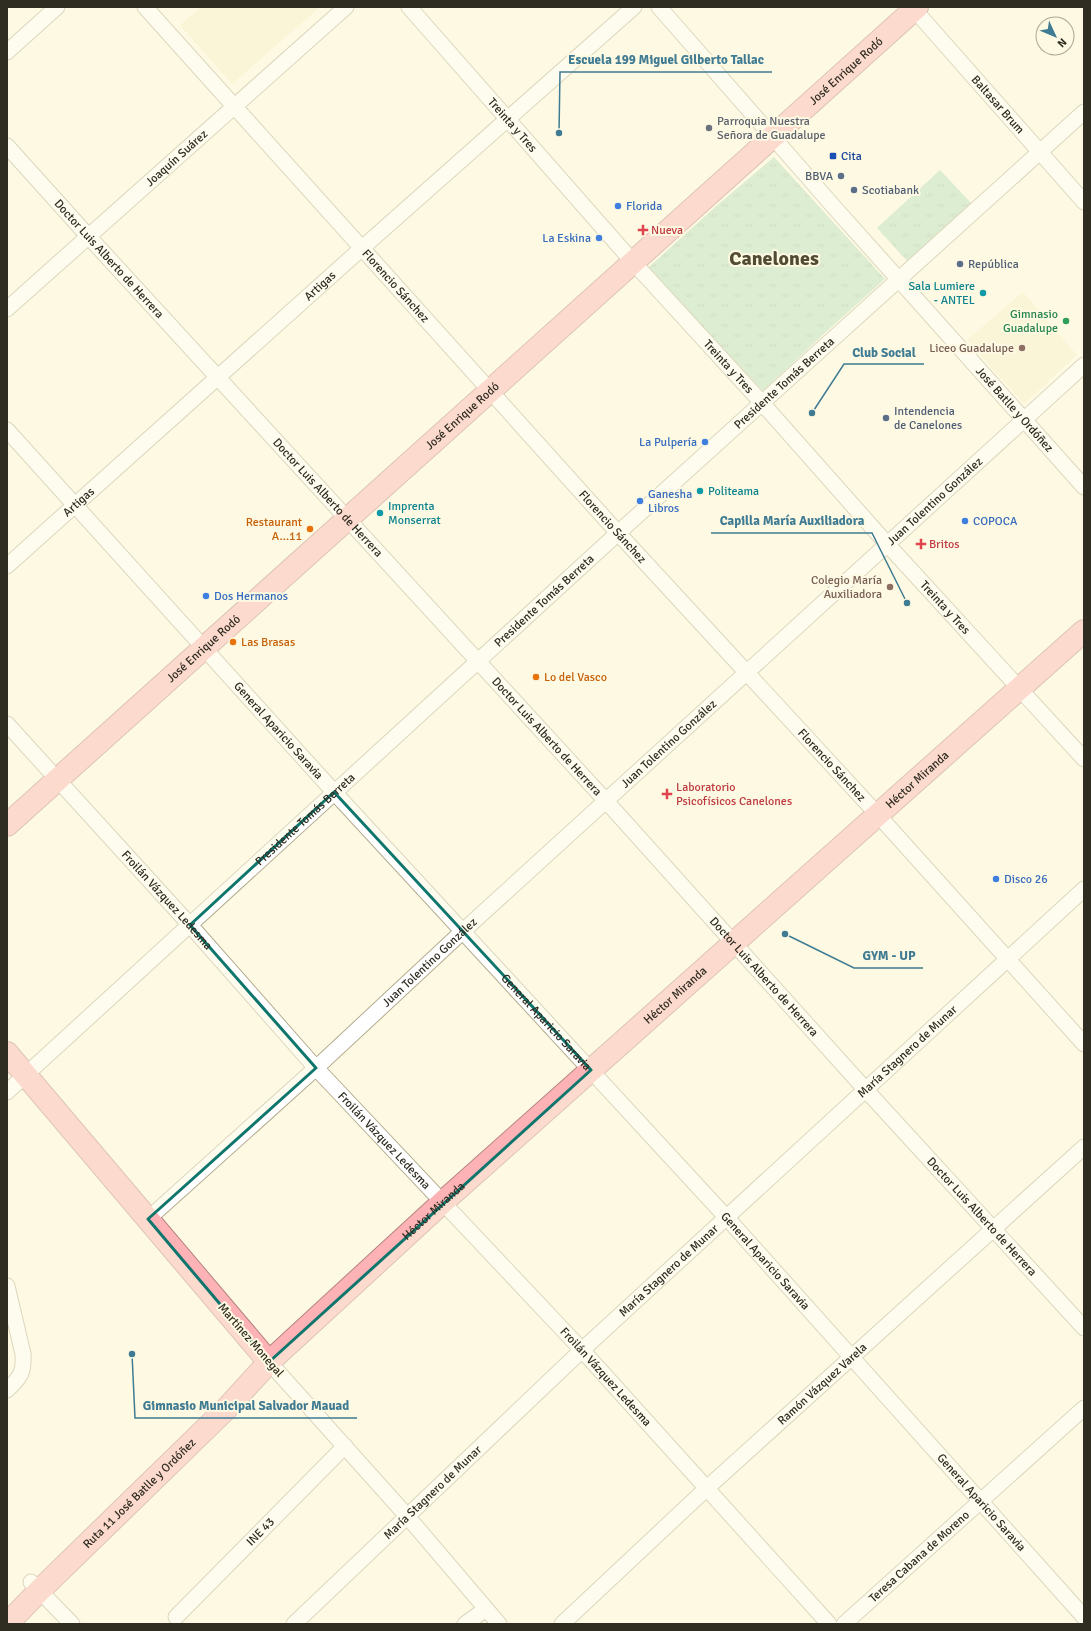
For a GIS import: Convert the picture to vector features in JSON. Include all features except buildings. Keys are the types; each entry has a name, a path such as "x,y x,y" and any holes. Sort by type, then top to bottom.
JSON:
{"highway":[{"name":"José Enrique Rodó","path":"7,825 915,8"},
{"name":"Héctor Miranda","path":"265,1357 735,944 1084,631"},
{"name":"Martínez Monegal","path":"7,1053 265,1357"},
{"name":"Ruta 11 José Batlle y Ordóñez","path":"7,1606 35,1586 228,1407 265,1357"},
{"name":"Ruta 11 José Batlle y Ordóñez","path":"7,1624 35,1586"}],"street":[{"path":"7,52 57,7"},
{"name":"Florencio Sánchez","path":"145,7 361,249 618,533 748,672 1084,1044"},
{"name":"Joaquín Suárez","path":"7,308 89,237 233,106 346,7"},
{"name":"Treinta y Tres","path":"410,7 632,262 762,403 887,544 1084,759"},
{"name":"Artigas","path":"7,566 634,7"},
{"name":"José Batlle y Ordóñez","path":"659,7 834,207 1084,487"},
{"name":"Baltasar Brum","path":"915,8 1084,202"},
{"name":"Presidente Tomás Berreta","path":"7,1092 618,533 1084,112"},
{"name":"Doctor Luis Alberto de Herrera","path":"7,146 606,801 865,1089 1084,1328"},
{"name":"Juan Tolentino González","path":"148,1219 316,1068 1084,365"},
{"name":"General Aparicio Saravia","path":"7,430 334,792 727,1218 1084,1617"},
{"name":"Froilán Vázquez Ledesma","path":"7,724 57,781 190,925 316,1068 444,1201 582,1350 830,1624"},
{"name":"María Stagnero de Munar","path":"294,1624 582,1350 727,1218 1006,959 1084,889"},
{"name":"Ramón Vázquez Varela","path":"562,1624 707,1488 992,1228 1084,1147"},
{"path":"7,1286 24,1354 24,1370 7,1390"},
{"name":"Martínez Monegal","path":"265,1357 407,1516 498,1624"},
{"name":"Teresa Cabana de Moreno","path":"844,1624 1084,1408"},
{"name":"INE 43","path":"176,1617 345,1446"},
{"path":"35,1586 72,1624"},
{"path":"466,1624 486,1609"}],"highlighted area":[{"path":"334,792 591,1070 269,1362 148,1219 316,1068 190,925"}],"shaded area":[{"path":"201,7 320,7 232,84 180,25"},
{"name":"Liceo Guadalupe","path":"1023,292 1077,355 1024,404 967,340"}],"green space":[{"path":"774,157 885,279 763,391 648,268 714,208"},
{"path":"940,170 972,204 908,262 877,228"}],"place":[{"name":"Parroquia Nuestra Señora de Guadalupe","path":"709,128"},
{"name":"Escuela 199 Miguel Gilberto Tallac","path":"559,133"},
{"name":"Cita","path":"833,156"},
{"name":"BBVA","path":"841,176"},
{"name":"Scotiabank","path":"854,190"},
{"name":"Florida","path":"618,206"},
{"name":"Nueva","path":"643,230"},
{"name":"La Eskina","path":"599,238"},
{"name":"República","path":"960,264"},
{"name":"Sala Lumiere - ANTEL","path":"983,293"},
{"name":"Gimnasio Guadalupe","path":"1066,321"},
{"name":"Liceo Guadalupe","path":"1022,348"},
{"name":"Club Social","path":"812,413"},
{"name":"Intendencia de Canelones","path":"886,418"},
{"name":"La Pulpería","path":"705,442"},
{"name":"Politeama","path":"700,491"},
{"name":"Ganesha Libros","path":"640,501"},
{"name":"Imprenta Monserrat","path":"380,513"},
{"name":"COPOCA","path":"965,521"},
{"name":"Restaurant A...11","path":"310,529"},
{"name":"Britos","path":"921,544"},
{"name":"Colegio María Auxiliadora","path":"890,587"},
{"name":"Dos Hermanos","path":"206,596"},
{"name":"Capilla María Auxiliadora","path":"907,603"},
{"name":"Las Brasas","path":"233,642"},
{"name":"Lo del Vasco","path":"536,677"},
{"name":"Laboratorio Psicofísicos Canelones","path":"667,794"},
{"name":"Disco 26","path":"996,879"},
{"name":"GYM - UP","path":"785,934"},
{"name":"Gimnasio Municipal Salvador Mauad","path":"132,1354"}],"district":[{"name":"Canelones","path":"774,258"}]}
